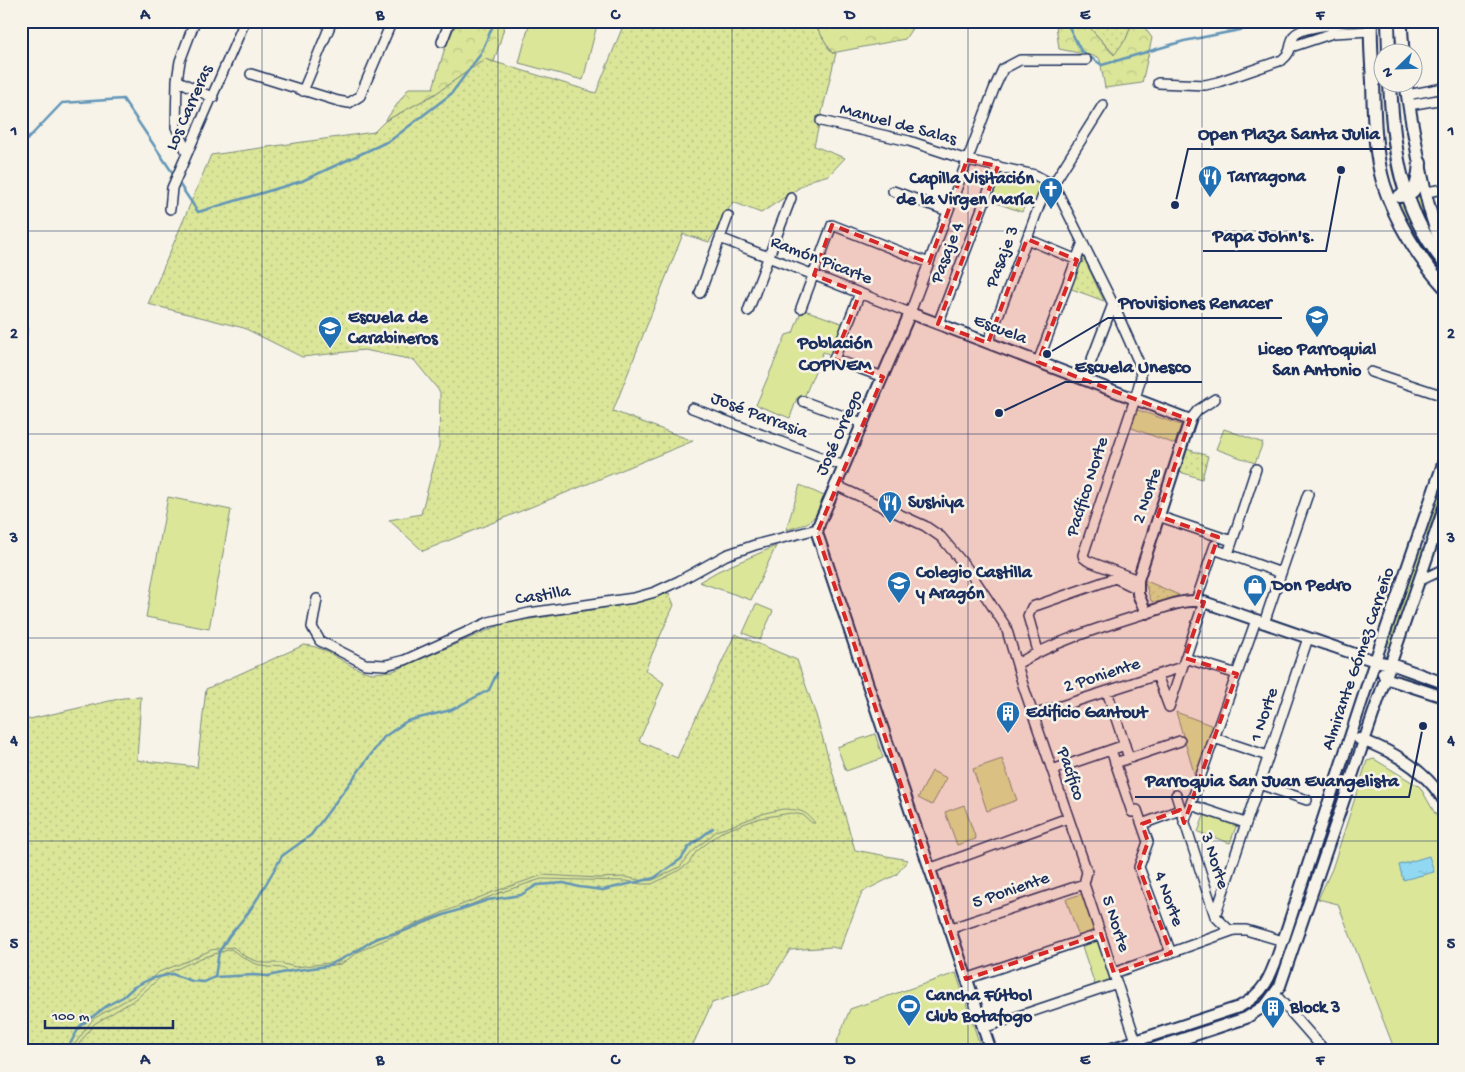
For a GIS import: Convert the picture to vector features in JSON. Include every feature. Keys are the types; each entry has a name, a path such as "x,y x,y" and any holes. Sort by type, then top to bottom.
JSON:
{"main road":[{"path":"1388,21 1389,42"},
{"path":"1398,24 1401,42"},
{"path":"1371,26 1378,161 1385,185 1402,224 1426,264 1444,286"},
{"path":"1390,92 1392,132 1406,195 1426,236 1444,262"},
{"path":"1407,92 1426,192 1438,238 1444,249"},
{"path":"1378,161 1394,193 1399,196 1414,191 1418,184 1420,163"}],"street":[{"path":"187,153 176,127 177,80 180,61 194,21"},
{"path":"303,91 332,21"},
{"path":"251,74 344,103 355,100 360,96 392,21"},
{"path":"442,42 450,21"},
{"path":"1158,83 1205,85 1218,82 1282,60 1288,55 1294,36 1298,32 1332,24 1359,21"},
{"name":"Los Carreras","path":"170,209 172,188 213,98 243,22"},
{"path":"1291,48 1333,33 1371,26"},
{"name":"José Orrego","path":"817,530 910,313 1003,69 1020,60 1086,60"},
{"path":"177,80 213,98"},
{"path":"1408,100 1444,88"},
{"path":"1408,100 1444,99"},
{"name":"Pasaje 3","path":"988,343 1050,184 1103,105"},
{"name":"Manuel de Salas","path":"821,121 909,141 967,160 1035,175 1050,184"},
{"name":"Pasaje 4","path":"938,324 998,166"},
{"path":"1050,184 1058,193 1083,242 1113,304 1140,367 1141,377 1135,399"},
{"path":"1426,192 1444,189"},
{"path":"893,191 948,211"},
{"path":"748,311 791,198"},
{"path":"700,293 728,216"},
{"path":"801,308 832,225 929,263"},
{"name":"Ramón Picarte","path":"720,238 910,313"},
{"path":"1027,239 1077,260"},
{"path":"1038,362 1083,242"},
{"path":"860,293 834,359 883,377"},
{"path":"1084,380 1113,304"},
{"name":"Escuela","path":"910,313 1190,420"},
{"path":"1371,372 1444,396"},
{"name":"Pacífico Norte","path":"1135,399 1083,555 1088,561 1138,585"},
{"name":"2 Norte","path":"1138,585 1158,516 1190,420 1198,410 1215,399"},
{"path":"803,401 862,423"},
{"name":"José Parrasia","path":"692,408 844,466"},
{"name":"Almirante Gómez Carreño","path":"1105,1051 1231,1010 1247,1003 1260,992 1269,980 1284,941 1350,736 1416,542 1439,489 1444,461"},
{"path":"1228,554 1256,468"},
{"name":"Pacífico","path":"835,485 925,526 945,541 967,568 1006,627 1068,818 929,869"},
{"path":"1184,823 1238,674 1281,573 1308,494"},
{"name":"Almirante Gómez Carreño","path":"1146,1051 1246,1018 1261,1010 1275,994 1293,951 1444,508"},
{"path":"1158,516 1232,542"},
{"path":"817,530 991,1051"},
{"name":"Castilla","path":"317,599 312,627 320,642 364,664 392,664 489,622 634,598 655,592 679,581 726,555 755,545 817,530"},
{"path":"1157,675 1169,707 1218,537"},
{"path":"1416,542 1431,547"},
{"path":"1214,549 1281,573"},
{"path":"1419,581 1444,569"},
{"path":"1038,652 1028,616 1032,608 1115,578 1138,585 1146,613"},
{"path":"1017,664 1069,638 1180,602 1200,602 1444,683"},
{"name":"1 Norte","path":"1214,916 1308,638"},
{"path":"1375,661 1386,678 1444,697"},
{"path":"1183,662 1238,674"},
{"name":"2 Poniente","path":"1033,715 1157,675 1183,662"},
{"path":"1107,692 1129,758"},
{"path":"1350,736 1407,761 1426,777 1444,801"},
{"path":"1214,738 1268,756"},
{"path":"1116,763 1180,741"},
{"path":"1052,770 1125,745"},
{"name":"4 Norte","path":"1111,750 1132,812 1137,810 1148,842 1139,867 1171,954"},
{"path":"1259,784 1307,800"},
{"name":"3 Norte","path":"1176,796 1214,916 1230,931"},
{"path":"1191,805 1246,824"},
{"path":"1142,824 1180,810"},
{"name":"5 Norte","path":"1068,818 1086,872 1084,884 1136,1041"},
{"name":"5 Poniente","path":"949,929 1084,884"},
{"path":"1114,973 1171,954 1230,931 1246,930 1284,941"},
{"path":"966,979 1101,934"},
{"path":"983,1028 1117,983"},
{"path":"1275,994 1324,1051"}],"highlighted area":[{"path":"967,160 998,166 938,324 988,343 1027,239 1077,260 1038,362 1190,420 1158,516 1218,537 1196,601 1204,602 1185,658 1237,674 1184,823 1180,810 1142,824 1148,842 1139,867 1171,953 1114,973 1101,934 966,979 817,533 883,377 834,359 860,293 814,275 832,225 929,263"}],"green space":[{"path":"457,21 506,21 494,62 485,59 435,94 385,121 409,88 433,88 444,51"},
{"path":"530,21 598,21 583,80 519,63"},
{"path":"625,21 813,21 832,53 836,53 814,146 845,158 829,175 811,180 761,213 733,202 709,242 683,234 613,411 693,441 423,551 389,520 421,514 439,446 440,392 414,360 364,350 302,357 244,328 148,304 211,155 374,132 385,121 435,94 485,59 596,93"},
{"path":"813,21 917,21 905,39 832,53"},
{"path":"1041,21 1082,21 1114,55 1126,39 1133,21 1140,21 1152,38 1142,83 1105,88 1098,57 1059,49 1056,25 1043,26"},
{"path":"1082,21 1133,21 1126,39 1115,55"},
{"path":"1383,92 1387,92 1399,190 1392,169 1385,122"},
{"path":"997,174 1024,178 1045,186 1038,201 1027,200 1022,212 988,200"},
{"path":"1420,194 1429,220 1428,225 1413,196"},
{"path":"1401,200 1404,201 1444,269 1444,276 1420,245 1399,203"},
{"path":"1083,256 1104,301 1069,288"},
{"path":"802,309 844,324 832,355 823,352 803,400 797,398 790,418 756,405 786,335 793,333"},
{"path":"1135,409 1181,425 1175,444 1129,427"},
{"path":"1224,429 1263,443 1255,463 1216,449"},
{"path":"1187,449 1208,456 1202,479 1180,472"},
{"path":"800,485 824,496 811,520 786,530"},
{"path":"1438,494 1441,496 1427,536 1425,535"},
{"path":"168,497 231,510 209,629 146,617"},
{"path":"776,546 751,600 699,582 718,571"},
{"path":"1420,548 1423,550 1390,647 1387,646"},
{"path":"1144,580 1179,595 1161,602 1151,601"},
{"path":"669,593 674,605 645,670 664,683 639,741 677,758 735,634 797,660 816,715 855,850 908,860 896,875 862,892 840,949 832,947 790,950 769,983 712,1003 690,1051 21,1051 21,721 123,698 141,697 137,760 197,767 206,689 304,645 322,649 355,668 364,671 373,673 393,671 505,623 623,605"},
{"path":"756,604 773,611 760,640 743,633"},
{"path":"1401,674 1444,689 1444,693 1400,678"},
{"path":"1176,712 1216,727 1197,783"},
{"path":"875,734 883,758 846,771 837,747"},
{"path":"1002,759 1017,800 987,811 973,769"},
{"path":"1374,759 1420,787 1441,824 1444,835 1444,1051 1397,1051 1392,1043 1338,904 1318,899 1332,869 1367,761"},
{"path":"932,771 947,778 932,805 918,798"},
{"path":"964,805 976,839 957,845 945,812"},
{"path":"783,809 802,811 815,823 812,823 803,815 791,813 760,818 721,832 696,852 689,863 678,871 652,884 626,881 541,879 499,893 377,943 360,951 341,964 287,971 258,964 244,958 231,949 201,958 163,975 136,999 94,1024 76,1048 72,1051 65,1051 75,1044 93,1019 135,995 159,972 211,950 233,947 246,957 262,963 280,963 295,967 339,962 356,950 376,940 493,892 543,875 598,878 625,877 643,881 653,880 680,867 692,852 718,830 765,813"},
{"path":"1205,813 1237,824 1230,843 1198,832"},
{"path":"1084,893 1113,979 1095,985 1066,899"},
{"name":"Cancha Fútbol Club Botafogo","path":"956,973 982,1051 839,1051 836,1044 850,1009"}],"water":[{"path":"1429,856 1434,872 1403,880 1399,865"}],"waterway":[{"path":"178,182 198,212 302,181 391,140 451,94 480,55 495,21"},
{"path":"1066,21 1081,51 1102,65 1184,41 1285,21"},
{"path":"21,146 62,103 123,99 174,175"},
{"path":"21,269 27,328 21,376"},
{"path":"215,977 219,952 229,936 248,913 282,856 311,835 384,737 407,721 451,710 489,690 497,673"},
{"path":"66,1051 80,1026 108,1005 123,997 134,987 150,979 172,974 192,981 204,982 215,977 268,976 327,966 357,951 376,938 401,932 488,900 521,895 537,885 564,883 603,890 654,878 681,859 689,847 713,828"}],"place":[{"name":"Papa John's.","path":"1341,170"},
{"name":"Tarragona","path":"1210,198"},
{"name":"Open Plaza Santa Julia","path":"1175,205"},
{"name":"Capilla Visitación de la Virgen María","path":"1051,210"},
{"name":"Liceo Parroquial San Antonio","path":"1317,338"},
{"name":"Escuela de Carabineros","path":"330,349"},
{"name":"Provisiones Renacer","path":"1047,354"},
{"name":"Escuela Unesco","path":"999,413"},
{"name":"Sushiya","path":"890,524"},
{"name":"Colegio Castilla y Aragón","path":"899,604"},
{"name":"Don Pedro","path":"1255,607"},
{"name":"Parroquia San Juan Evangelista","path":"1423,726"},
{"name":"Edificio Gantout","path":"1008,734"},
{"name":"Cancha Fútbol Club Botafogo","path":"909,1027"},
{"name":"Block 3","path":"1273,1029"}],"district":[{"name":"Población COPIVEM","path":"835,355"}]}
